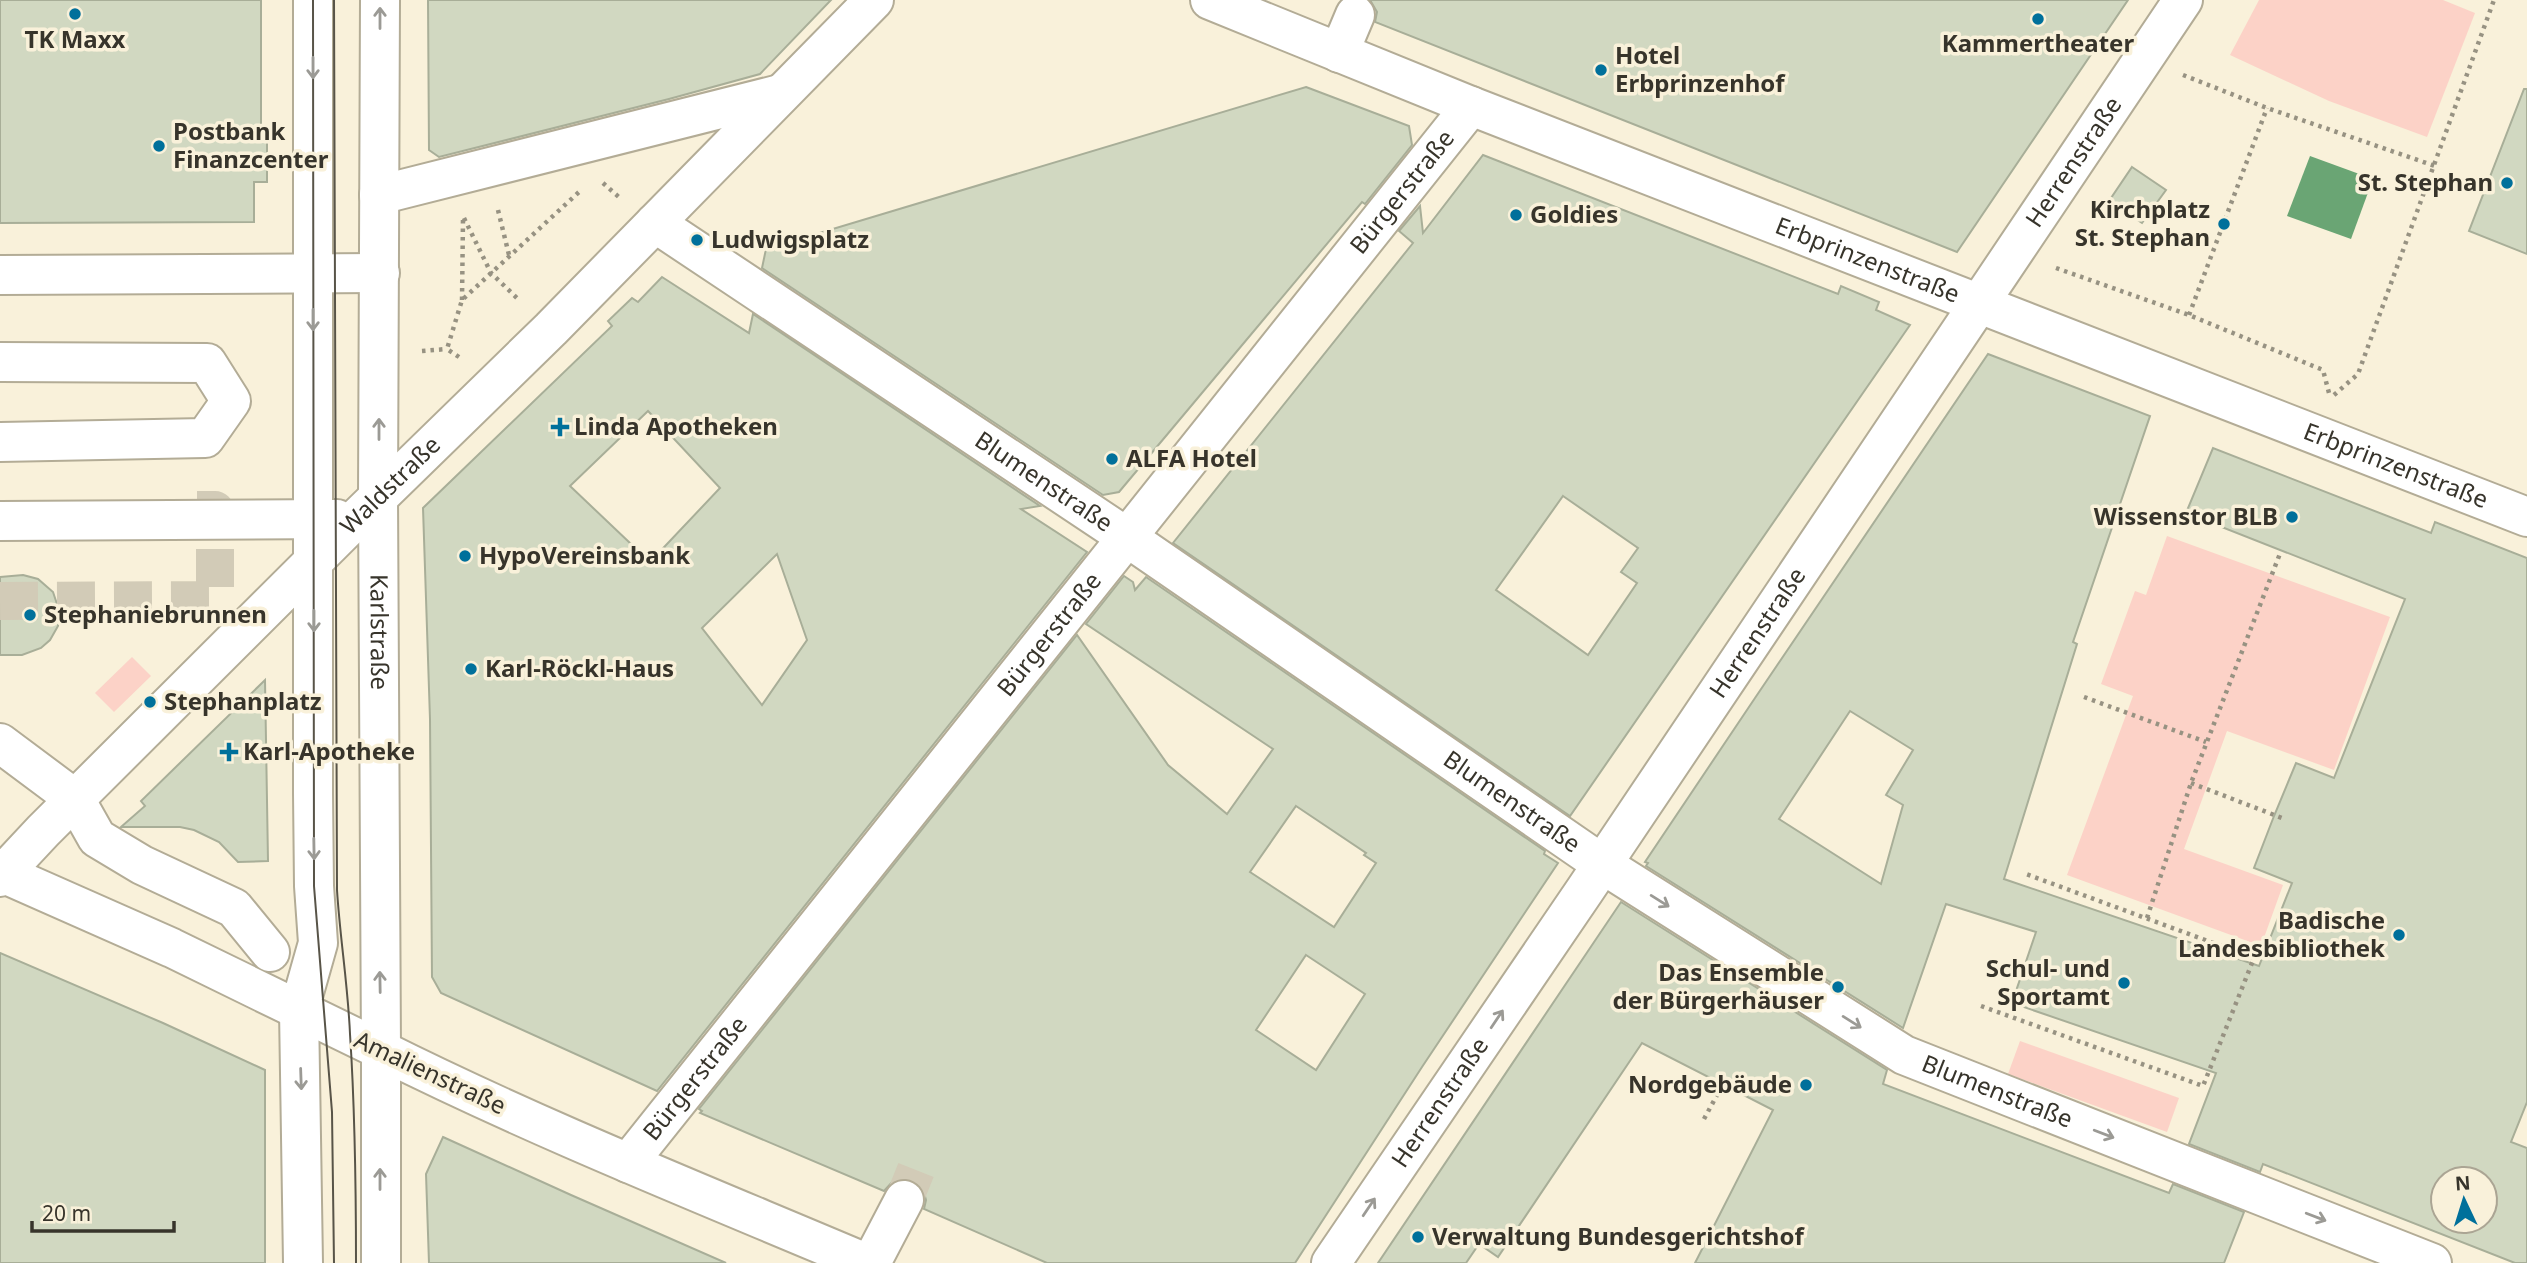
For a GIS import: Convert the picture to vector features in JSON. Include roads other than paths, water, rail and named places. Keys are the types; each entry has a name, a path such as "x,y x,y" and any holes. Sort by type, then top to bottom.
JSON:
{"street":[{"path":"303,1263 299,1010 318,943 313,793 313,0"},
{"name":"Karlstraße","path":"380,0 380,274 367,508 381,1050 381,1263"},
{"name":"Waldstraße","path":"1,874 367,508 551,329 874,0"},
{"name":"Erbprinzenstraße","path":"1210,0 1471,106 2527,517"},
{"name":"Herrenstraße","path":"1331,1263 2183,0"},
{"path":"1339,53 1355,15"},
{"path":"379,195 586,163 780,94"},
{"name":"Bürgerstraße","path":"628,1163 1471,106"},
{"name":"Blumenstraße","path":"655,223 1128,538 1602,864 1904,1055 2432,1263"},
{"path":"0,275 380,274"},
{"path":"0,362 207,363 231,401 205,438 0,442"},
{"path":"0,521 314,520 367,508"},
{"path":"0,743 75,799 97,838 142,865 234,908 270,952"},
{"name":"Amalienstraße","path":"1,874 172,948 433,1076 628,1163 868,1263"},
{"path":"868,1263 904,1200"}],"tunnel":[{"path":"0,601 215,600 215,510 191,510"},
{"path":"904,1200 916,1170"}],"tram line":[{"path":"313,0 314,886 332,1112 334,1263"},
{"path":"334,0 337,890 352,1063 356,1263"}],"place":[{"name":"TK Maxx","path":"75,14"},
{"name":"Kammertheater","path":"2038,19"},
{"name":"Hotel Erbprinzenhof","path":"1601,70"},
{"name":"Postbank Finanzcenter","path":"159,146"},
{"name":"St. Stephan","path":"2507,183"},
{"name":"Goldies","path":"1516,215"},
{"name":"Kirchplatz St. Stephan","path":"2224,224"},
{"name":"Ludwigsplatz","path":"697,240"},
{"name":"Linda Apotheken","path":"560,427"},
{"name":"ALFA Hotel","path":"1112,459"},
{"name":"Wissenstor BLB","path":"2292,517"},
{"name":"HypoVereinsbank","path":"465,556"},
{"name":"Stephaniebrunnen","path":"30,615"},
{"name":"Karl-Röckl-Haus","path":"471,669"},
{"name":"Stephanplatz","path":"150,702"},
{"name":"Karl-Apotheke","path":"229,752"},
{"name":"Badische Landesbibliothek","path":"2399,935"},
{"name":"Schul- und Sportamt","path":"2124,983"},
{"name":"Das Ensemble der Bürgerhäuser","path":"1838,987"},
{"name":"Nordgebäude","path":"1806,1085"},
{"name":"Verwaltung Bundesgerichtshof","path":"1418,1237"}]}
